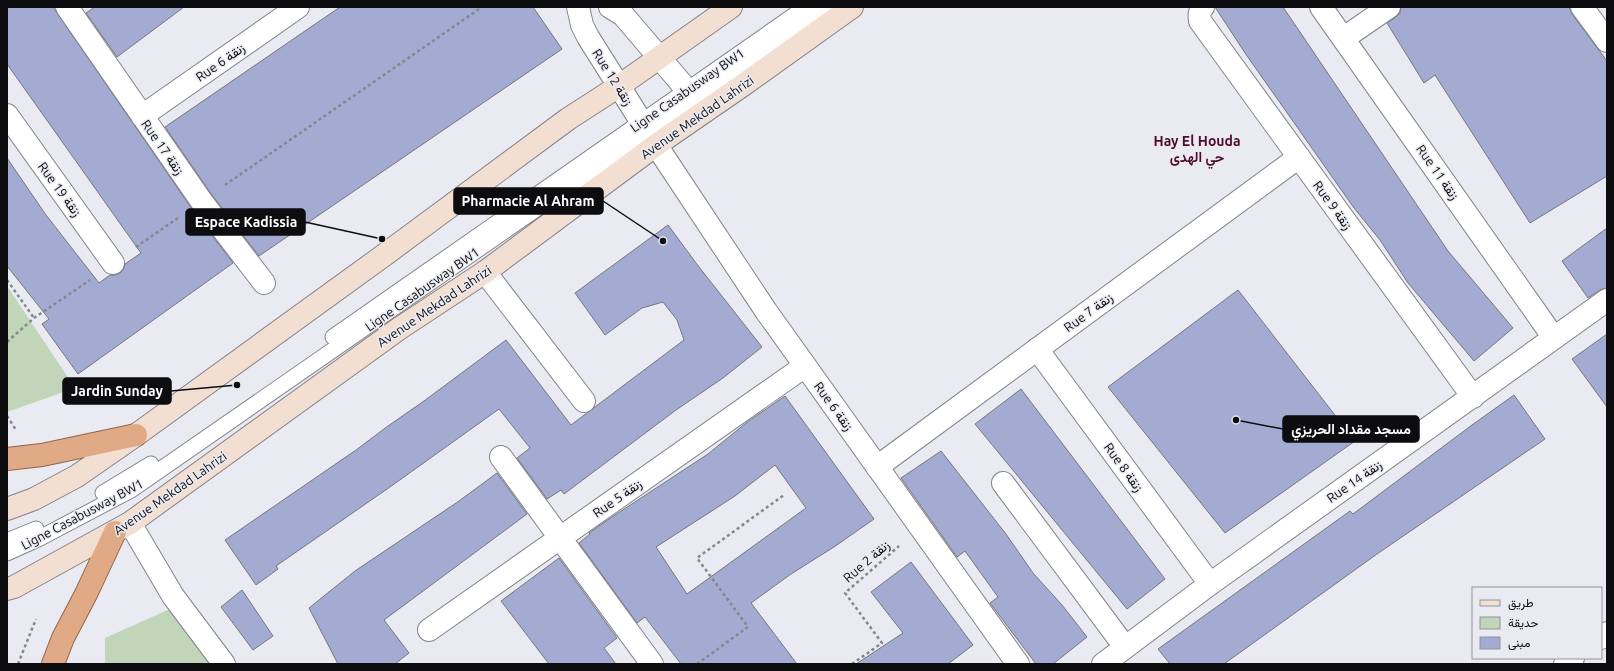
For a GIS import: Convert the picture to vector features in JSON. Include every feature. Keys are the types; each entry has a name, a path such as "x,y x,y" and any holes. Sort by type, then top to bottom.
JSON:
{"highway":[{"path":"7,459 42,455 136,435"},
{"path":"52,664 86,594 123,528"}],"main road":[{"path":"7,509 34,499 77,476 387,253 568,119 660,58 731,7"},
{"name":"Avenue Mekdad Lahrizi","path":"7,589 14,587 123,528 400,328 485,272 648,133 696,100 852,7"}],"street":[{"name":"Rue 17 زنقة","path":"67,7 202,202 264,283"},
{"name":"Rue 6 زنقة","path":"142,116 298,7"},
{"name":"Rue 12 زنقة","path":"578,7 582,25 588,37 648,133"},
{"path":"610,7 623,15 696,100"},
{"name":"Rue 11 زنقة","path":"1321,7 1554,338"},
{"path":"1344,38 1389,7"},
{"path":"1582,7 1607,42"},
{"name":"Rue 9 زنقة","path":"1202,9 1199,16 1200,21 1473,397"},
{"name":"Rue 19 زنقة","path":"7,115 113,264"},
{"name":"Rue 6 زنقة","path":"648,133 766,311 921,527 1009,660"},
{"name":"Rue 7 زنقة","path":"877,467 1299,157"},
{"path":"485,272 584,401"},
{"name":"Rue 14 زنقة","path":"1103,664 1210,584 1607,300"},
{"name":"Rue 8 زنقة","path":"1037,349 1210,584"},
{"name":"Rue 5 زنقة","path":"429,630 805,366"},
{"path":"501,457 652,664"},
{"path":"1003,483 1125,647"},
{"path":"123,528 224,664"}],"lane":[{"name":"Ligne Casabusway BW1","path":"696,100 806,7"},
{"name":"Ligne Casabusway BW1","path":"696,100 826,7"},
{"name":"Ligne Casabusway BW1","path":"7,541 30,532 118,485 164,456 648,133"},
{"name":"Ligne Casabusway BW1","path":"7,553 38,539 131,490 648,133"}],"path":[{"path":"7,342 34,318 482,7"},
{"path":"7,280 34,318"},
{"path":"697,664 748,627 697,558 784,495"},
{"name":"Rue 2 زنقة","path":"852,664 882,643 845,593 921,527"},
{"path":"18,664 36,619"}],"green space":[{"path":"7,286 75,388 7,412"},
{"path":"170,609 215,664 105,664 105,638"}],"building":[{"path":"7,7 53,7 192,209 233,263 78,374 42,324 49,319 7,266 7,158 46,215 99,283 110,275 120,273 125,264 141,253 7,64"},
{"path":"95,7 184,7 117,57 86,13"},
{"path":"340,7 533,7 562,49 259,256 212,195 165,127"},
{"path":"1215,7 1283,7 1448,251 1513,328 1474,361 1408,283 1380,240 1354,208 1245,53"},
{"path":"1401,7 1569,7 1572,14 1607,61 1607,176 1530,223 1435,75 1424,83 1387,23 1400,13"},
{"path":"668,225 762,347 723,378 676,410 564,494 561,490 547,499 517,458 530,448 499,409 276,566 278,569 256,585 225,540 356,450 506,340 571,425 684,340 677,320 663,302 642,308 605,335 575,293"},
{"path":"1607,228 1607,288 1600,290 1588,298 1562,261"},
{"path":"1238,290 1355,441 1225,533 1108,387"},
{"path":"1607,334 1607,407 1572,359"},
{"path":"1021,389 1165,579 1127,609 975,424"},
{"path":"1514,395 1545,439 1377,554 1224,664 1170,664 1158,649 1350,511 1353,514"},
{"path":"785,396 874,519 834,547 791,574 751,603 797,664 681,664 645,617 637,623 579,543 590,534 589,533 609,519 708,454 746,423","holes":["775,465 806,508 687,594 656,547 735,496"]},
{"path":"941,451 1006,534 1033,573 1062,605 1087,637 1053,664 1036,664 990,603 998,597 965,551 957,557 901,478"},
{"path":"497,473 527,514 384,620 409,653 395,664 338,664 309,608 355,571 459,501"},
{"path":"559,558 617,638 604,648 616,664 549,664 501,601"},
{"path":"911,562 973,645 948,664 856,664 903,633 871,592"},
{"path":"242,590 273,636 253,650 221,607"}],"place":[{"name":"Espace Kadissia","path":"382,239"},
{"name":"Pharmacie Al Ahram","path":"663,241"},
{"name":"Jardin Sunday","path":"237,385"},
{"name":"مسجد مقداد الحريزي","path":"1236,420"}],"district":[{"name":"Hay El Houda حي الهدى","path":"1197,150"}]}
